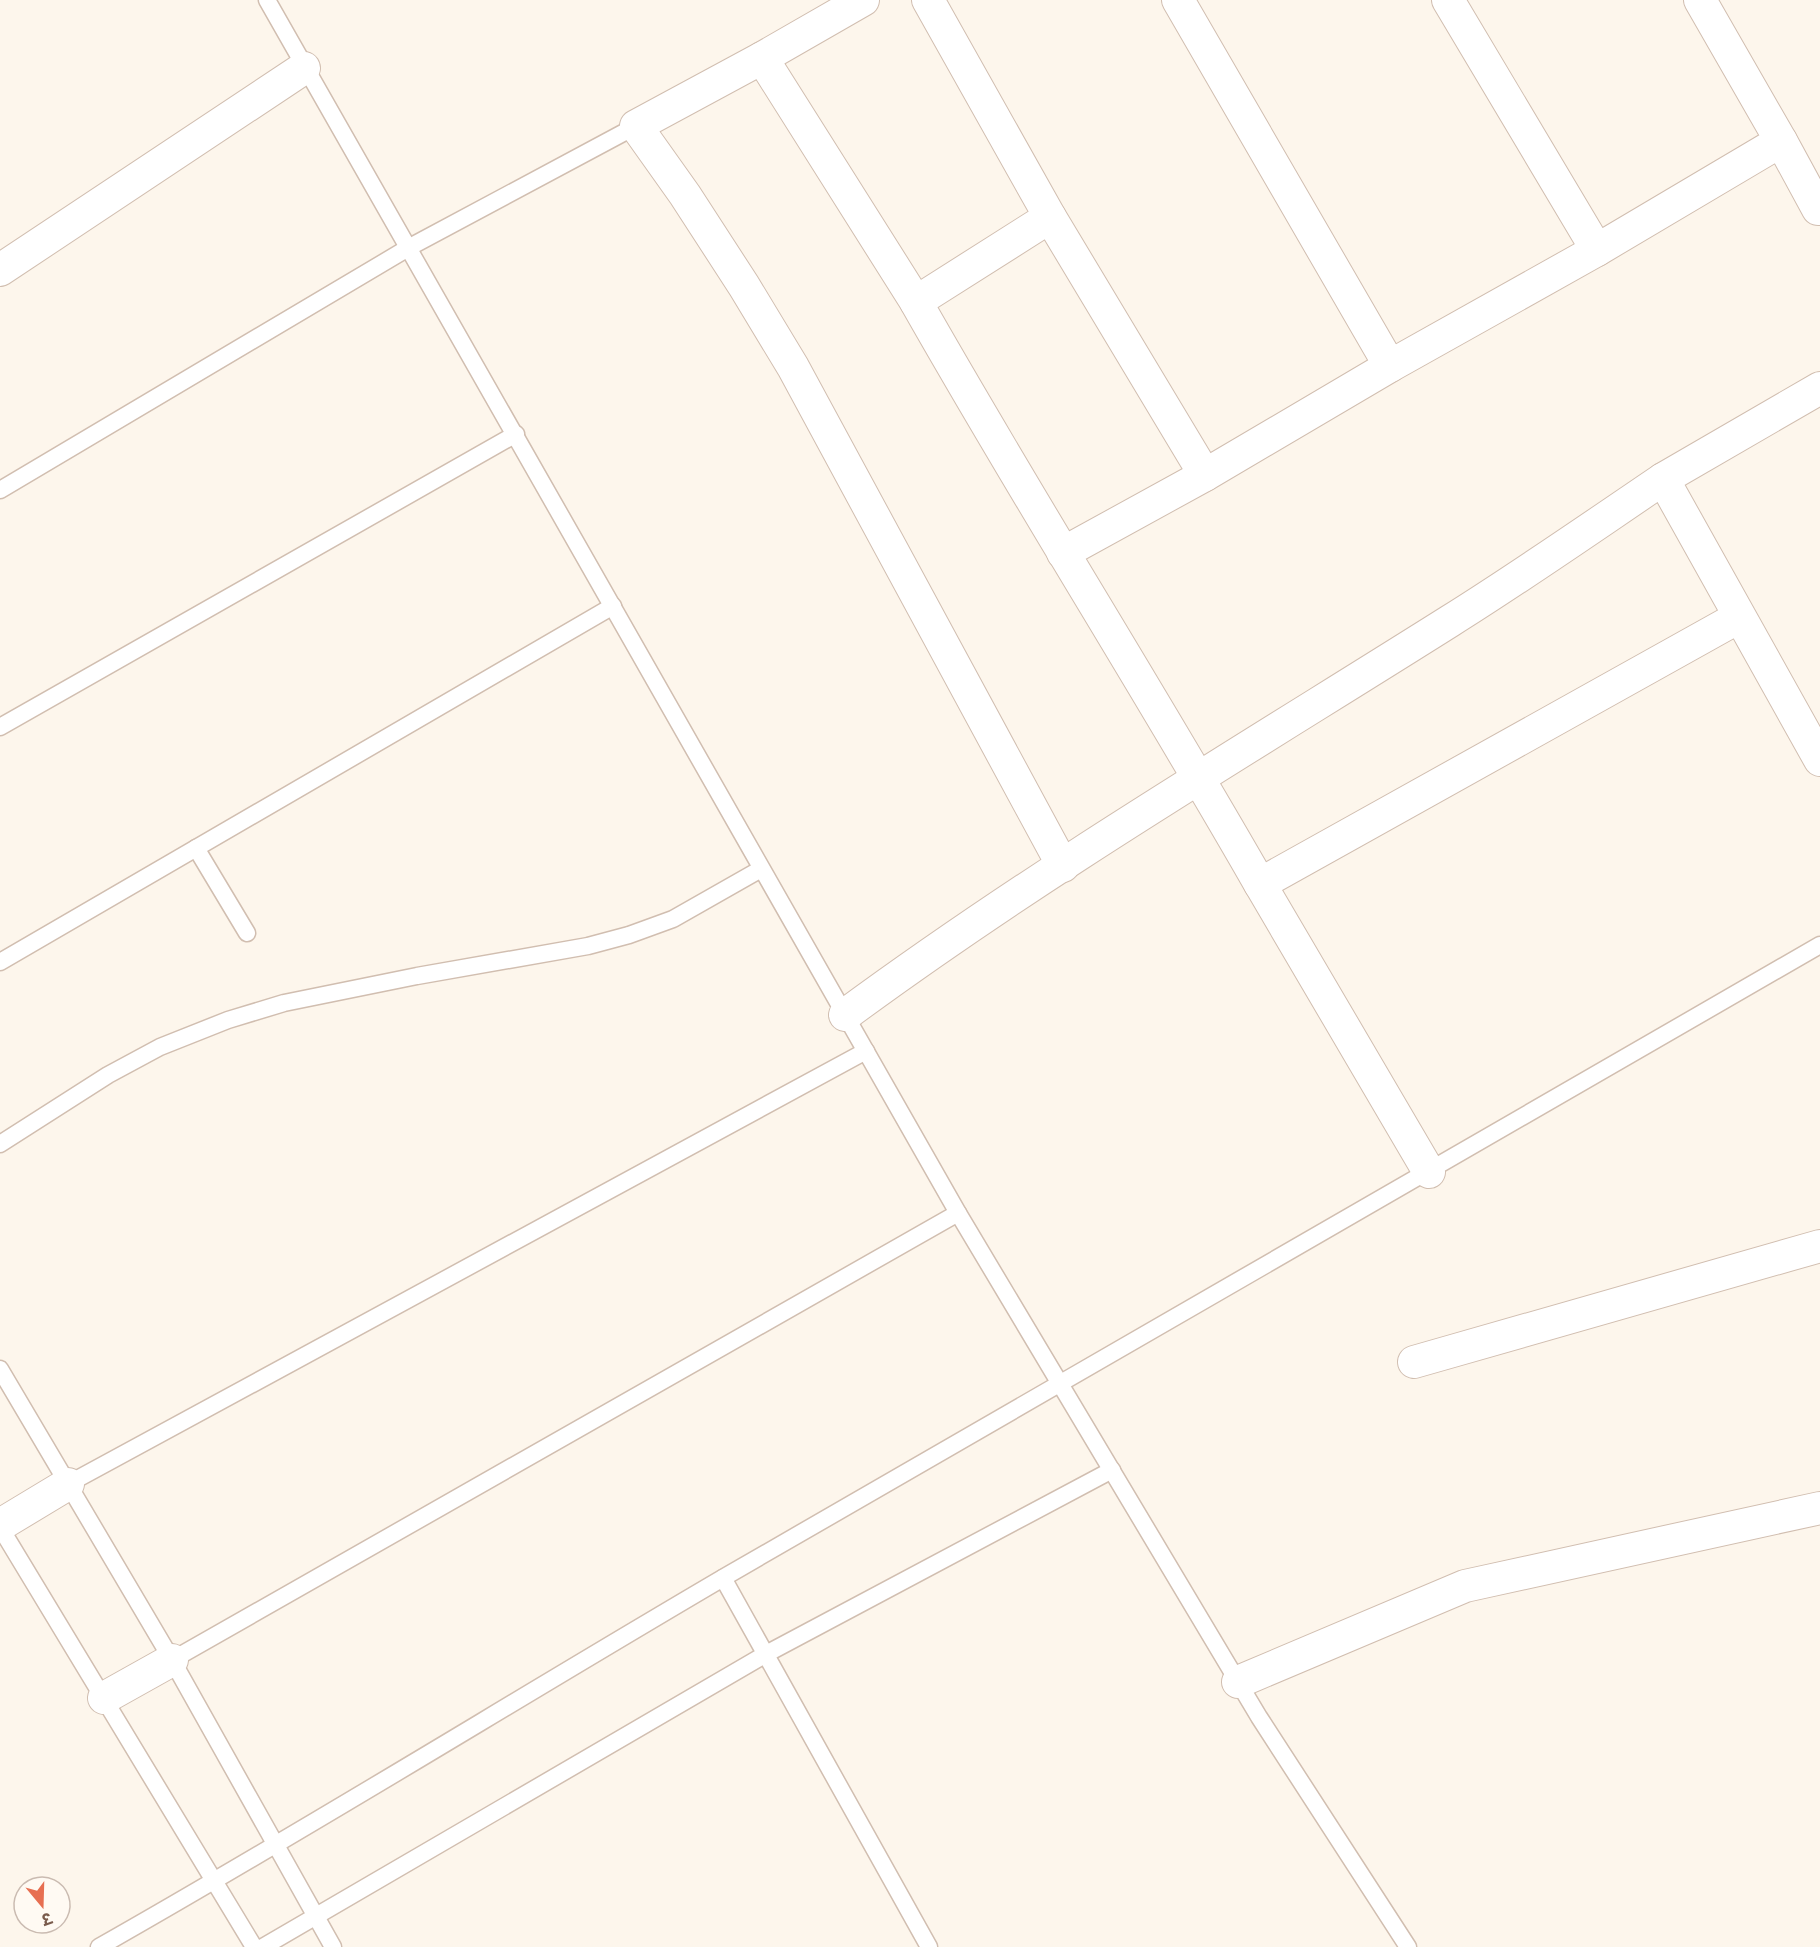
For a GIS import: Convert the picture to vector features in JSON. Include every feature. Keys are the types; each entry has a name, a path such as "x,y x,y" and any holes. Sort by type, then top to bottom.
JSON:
{"street":[{"path":"863,0 636,126 691,205 793,367 1063,866"},
{"path":"928,0 1050,216 1205,475"},
{"path":"1178,0 1390,366"},
{"path":"1448,0 1597,250"},
{"path":"1700,0 1782,141 1819,210"},
{"path":"762,58 916,302 985,424 1199,778 1429,1172"},
{"path":"0,270 304,68"},
{"path":"1063,553 1205,475 1782,141"},
{"path":"916,302 1050,216"},
{"path":"845,1015 911,967 1063,866 1453,619 1663,479 1820,388"},
{"path":"1663,479 1820,760"},
{"path":"1260,884 1739,617"},
{"path":"1414,1362 1820,1246"},
{"path":"0,1526 68,1484"},
{"path":"1238,1682 1465,1587 1820,1508"},
{"path":"104,1698 172,1660"}],"lane":[{"path":"267,0 958,1213 1238,1682 1408,1947"},
{"path":"0,490 408,248 636,126"},
{"path":"0,727 516,434"},
{"path":"0,962 613,606"},
{"path":"196,848 247,933"},
{"path":"0,1144 108,1075 160,1047 228,1020 284,1003 417,976 588,946 629,935 674,919 761,868"},
{"path":"99,1947 276,1845 723,1578 1820,945"},
{"path":"68,1484 866,1051"},
{"path":"172,1660 958,1213"},
{"path":"0,1369 172,1660 333,1947"},
{"path":"263,1947 766,1654 1112,1470"},
{"path":"0,1526 254,1947"},
{"path":"723,1578 929,1947"}]}
